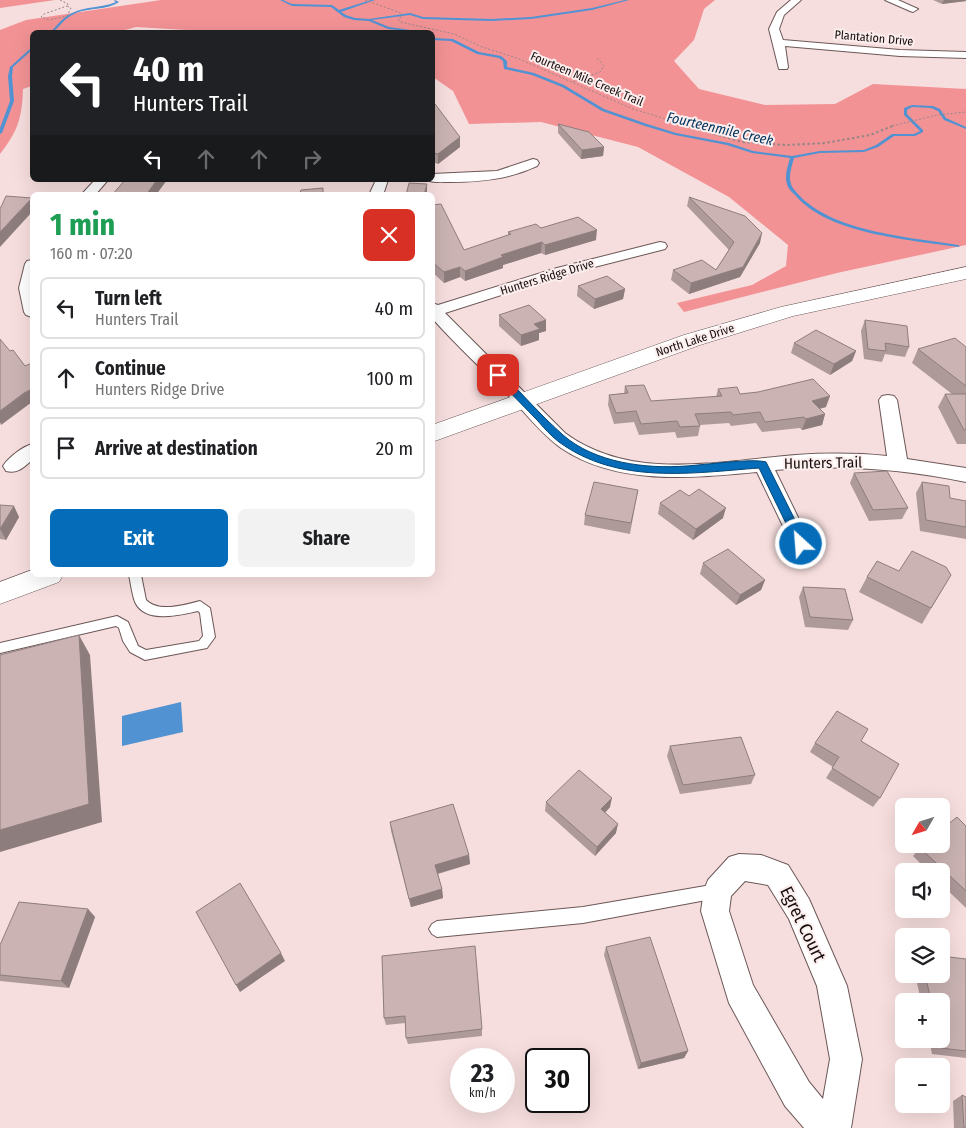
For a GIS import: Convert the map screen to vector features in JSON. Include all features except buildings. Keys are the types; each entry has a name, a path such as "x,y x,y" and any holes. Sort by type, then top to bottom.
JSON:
{"main road":[{"name":"North Lake Drive","path":"435,433 692,340 788,311 966,273"},
{"path":"0,592 43,577"}],"street":[{"path":"783,67 779,43 774,29 776,20 796,0"},
{"path":"890,0 913,9"},
{"name":"Plantation Drive","path":"779,43 900,54 966,55"},
{"path":"435,178 492,177 518,171 533,163"},
{"path":"91,192 100,182"},
{"name":"Hunters Ridge Drive","path":"435,310 562,271 660,246"},
{"path":"30,271 27,282 30,307"},
{"name":"Hunters Ridge Drive","path":"435,313 523,400"},
{"name":"Hunters Trail","path":"523,400 549,429 573,447 597,458 623,466 660,471 838,460 898,464 966,475"},
{"path":"888,400 898,464"},
{"path":"13,466 30,452"},
{"path":"763,465 801,544"},
{"name":"Egret Court","path":"718,890 739,867 761,869 778,876 799,909 832,986 846,1059 834,1128"},
{"path":"718,890 715,911 740,992 797,1094 825,1128"}],"lane":[{"path":"0,648 117,621 124,625 129,641 134,649 145,655 203,645 210,637 206,611 200,606 169,611 154,611 147,608 141,602 135,577"},
{"path":"437,929 583,915 718,890"}],"path":[{"path":"60,0 68,4 67,6 71,9 67,16 49,20 41,16 47,12 67,6"},
{"name":"Fourteen Mile Creek Trail","path":"366,0 401,13 403,16 398,19 400,22 454,34 482,47 517,58 650,116 742,142 785,145 824,142 870,135 906,121 966,112"},
{"path":"572,83 600,72 604,66 597,58"}],"shaded area":[{"path":"0,0 55,0 0,8"},
{"path":"161,0 715,0 704,9 694,40 674,61 699,89 765,105 835,104 873,84 966,89 966,245 837,273 684,312 677,303 752,285 786,266 788,245 729,197 638,147 541,122 469,124 453,91 435,78 435,30 186,30 136,27 125,30 30,30 30,87 23,89 22,108 18,124 0,154 0,30 26,20"}],"water":[{"path":"181,702 183,732 122,746 122,716"}],"waterway":[{"name":"Fourteenmile Creek","path":"281,0 292,5 332,6 345,16 369,20"},
{"path":"340,11 374,0"},
{"path":"369,20 410,14 423,18 492,20 531,18 592,9 628,0"},
{"path":"54,30 72,13 118,2 115,1"},
{"name":"Fourteenmile Creek","path":"369,20 388,28 402,30"},
{"name":"Fourteenmile Creek","path":"435,39 452,40 478,53 500,57 505,61 505,68 533,74 563,86 603,110 646,125 675,134 728,144 752,152 792,157"},
{"path":"0,133 12,101 10,76 12,67 30,51"},
{"name":"Fourteenmile Creek","path":"792,157 820,152 864,151 877,146 893,135 915,135 922,131 905,114 905,109 912,106 932,107 939,110 945,119 966,128"},
{"path":"792,157 788,176 790,187 803,202 821,214 842,223 891,236 958,246"}],"route":[{"path":"498,375 549,429 560,438 573,447 605,461 642,470 660,471 763,465 801,544"}]}
